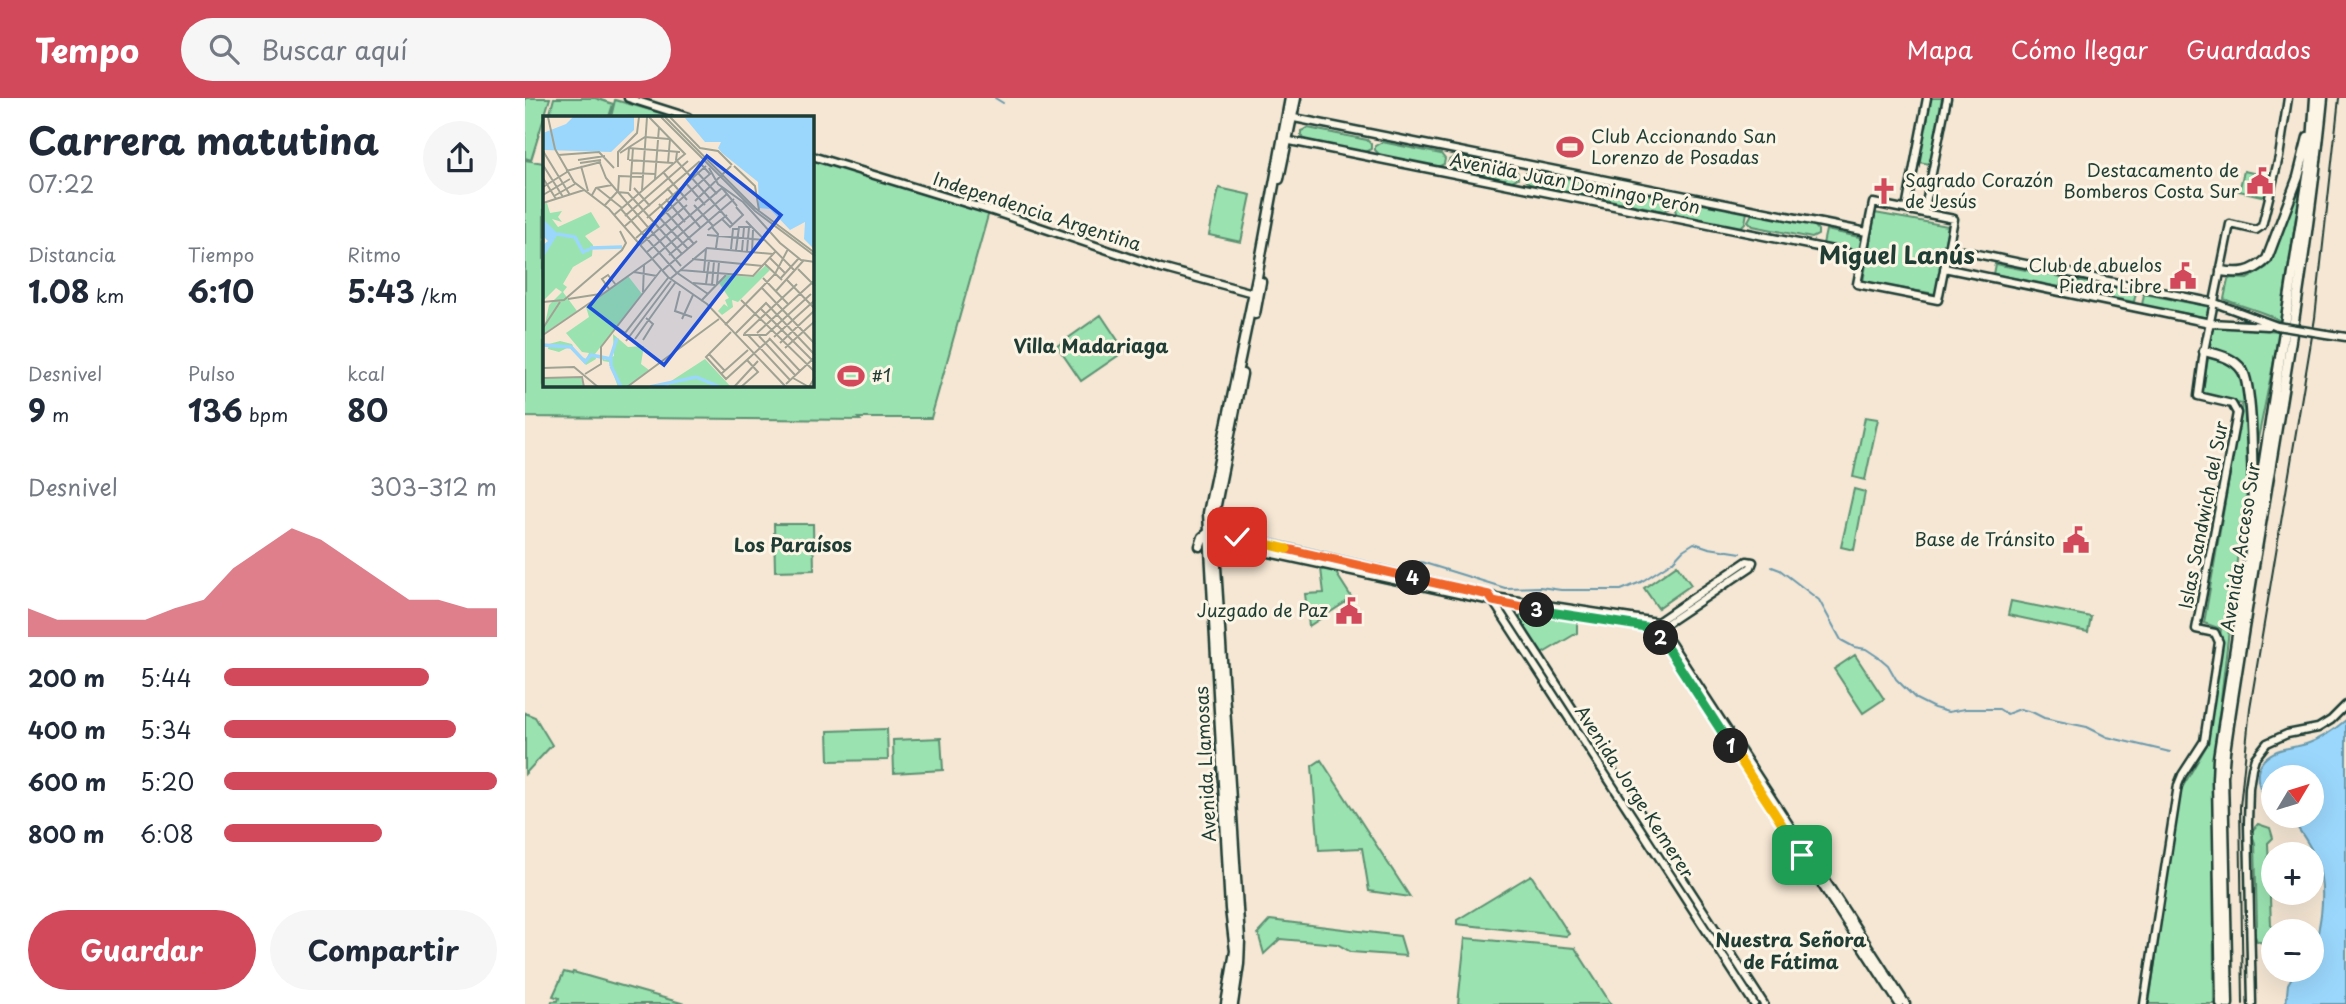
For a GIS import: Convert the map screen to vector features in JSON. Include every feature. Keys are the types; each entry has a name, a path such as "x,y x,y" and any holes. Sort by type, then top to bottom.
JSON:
{"highway":[{"name":"Avenida Llamosas","path":"1290,98 1290,117"},
{"name":"Avenida Llamosas","path":"1226,1004 1234,951 1209,502 1296,98"},
{"name":"Avenida Acceso Sur","path":"2221,1004 2217,779 2233,651 2311,157 2315,98"},
{"name":"Avenida Acceso Sur","path":"2228,1004 2225,752 2315,172 2323,98"},
{"path":"2221,271 2244,273 2267,260 2298,177 2313,121"},
{"name":"Avenida Llamosas","path":"1211,537 1285,140"},
{"path":"2204,351 2229,358 2236,363 2248,384 2253,527"},
{"path":"1200,546 1203,537 1211,537 1240,940 1233,1004"}],"main road":[{"path":"628,98 685,116"},
{"path":"1906,209 1927,98"},
{"path":"1924,213 1947,98"},
{"path":"2204,351 2231,224 2256,230 2262,226 2279,157 2288,98"},
{"name":"Avenida Juan Domingo Perón","path":"1290,117 1867,232"},
{"name":"Avenida Juan Domingo Perón","path":"1285,140 1863,256"},
{"name":"Independencia Argentina","path":"814,157 995,212 1161,268 1253,293"},
{"path":"1873,202 1906,209 1954,219 1938,300 1857,284 1873,202"},
{"path":"1948,248 2215,303 2277,326"},
{"path":"1944,268 2210,323 2277,326 2346,337"},
{"name":"Islas Sandwich del Sur","path":"2144,1004 2178,785 2186,768 2201,749 2207,732 2219,642 2215,633 2196,629 2237,413 2232,404 2198,396 2204,351"},
{"path":"1211,537 1331,568 1646,627 1659,634 1899,1004"},
{"path":"1503,601 1659,624 1751,567 1753,562 1747,561 1659,624 1652,630"},
{"name":"Avenida Jorge Kemerer","path":"1491,598 1754,1004"},
{"name":"Avenida Jorge Kemerer","path":"1503,601 1764,1004"},
{"path":"1659,624 1906,1004"},
{"path":"2252,1004 2248,812 2255,758 2267,743 2287,734 2318,728 2346,705"}],"green space":[{"path":"525,98 550,98 531,160 525,158"},
{"path":"554,98 595,98 613,104 609,116 549,116"},
{"path":"1930,98 1942,98 1930,164 1918,162"},
{"path":"615,100 671,116 611,116"},
{"path":"1308,128 1367,140 1371,149 1365,152 1306,141 1301,131"},
{"path":"1382,142 1441,154 1445,159 1444,164 1438,167 1380,155 1375,146"},
{"path":"1455,156 1514,168 1518,178 1512,181 1453,169 1448,164"},
{"path":"525,160 543,163 543,387 814,387 814,160 989,212 931,418 858,418 860,420 525,417"},
{"path":"1531,171 1590,183 1594,188 1593,193 1587,196 1529,184 1524,179 1524,174"},
{"path":"2244,171 2271,177 2266,197 2239,191"},
{"path":"2301,184 2280,321 2224,299 2228,280 2247,279 2267,267"},
{"path":"1607,186 1666,198 1670,203 1669,208 1664,211 1605,199 1600,194 1600,189"},
{"path":"1219,188 1251,195 1241,242 1209,235"},
{"path":"1678,199 1745,210 1745,223 1740,228 1677,216 1675,209"},
{"path":"1753,212 1814,225 1818,235 1812,238 1753,226 1748,221"},
{"path":"1875,213 1948,226 1936,294 1863,282"},
{"path":"1826,230 1864,238 1861,252 1823,244"},
{"path":"1995,264 2062,277 2060,287 1993,274"},
{"path":"2069,279 2136,292 2134,302 2067,289"},
{"path":"2144,294 2211,307 2208,318 2142,305"},
{"path":"1101,315 1125,351 1081,381 1057,346"},
{"path":"2213,327 2280,331 2242,517 2213,768 2214,1004 2149,1004 2179,793 2207,745 2221,629 2204,623 2242,404 2202,396"},
{"path":"1865,417 1878,419 1865,480 1853,477"},
{"path":"1854,489 1865,492 1854,550 1841,547"},
{"path":"774,524 813,524 814,570 775,571"},
{"path":"1677,565 1691,585 1658,608 1644,588"},
{"path":"1321,569 1334,570 1352,598 1309,626 1305,594 1324,593"},
{"path":"2011,601 2091,617 2088,632 2008,615"},
{"path":"1529,612 1577,620 1577,633 1540,655 1517,623 1521,615"},
{"path":"1855,655 1884,699 1863,713 1834,669"},
{"path":"525,713 535,717 552,745 525,774"},
{"path":"887,729 888,760 829,761 828,731"},
{"path":"941,738 943,770 894,773 893,740"},
{"path":"1321,760 1410,897 1369,891 1362,848 1319,850 1312,766"},
{"path":"2258,824 2261,828 2270,828 2273,838 2269,842 2261,842 2261,905 2270,905 2271,919 2261,919 2261,943 2257,941 2253,931 2257,925 2255,843 2251,832"},
{"path":"1531,875 1569,934 1566,936 1457,924 1457,920"},
{"path":"1270,920 1400,936 1406,956 1351,952 1337,944 1280,939 1264,954 1258,933"},
{"path":"1465,938 1575,948 1611,1004 1458,1004"},
{"path":"564,972 573,972 685,1004 551,1004 552,1001 558,1001 559,998 553,996"}],"water":[{"path":"2346,720 2346,1004 2286,1004 2289,982 2324,982 2324,919 2320,919 2324,905 2324,842 2307,842 2298,828 2324,828 2324,765 2261,765 2277,751 2314,741"},
{"path":"2261,765 2261,788 2258,776"}],"waterway":[{"path":"995,98 1003,103"},
{"path":"1414,564 1421,562 1505,588 1621,590 1641,582 1672,562 1694,543 1741,553"},
{"path":"1772,567 1780,570 1819,600 1841,640 1854,647 1866,649 1881,659 1916,699 1934,708 1948,712 1999,709 2007,714 2020,709 2044,718 2087,727 2107,737 2170,752"}],"railway":[{"path":"2243,1004 2240,807 2250,708 2315,318 2339,98"}],"place":[{"name":"Club Accionando San Lorenzo de Posadas","path":"1570,147"},
{"name":"Destacamento de Bomberos Costa Sur","path":"2260,181"},
{"name":"Sagrado Corazón de Jesús","path":"1884,191"},
{"name":"Club de abuelos Piedra Libre","path":"2183,276"},
{"name":"#1","path":"851,376"},
{"name":"Base de Tránsito","path":"2076,540"},
{"name":"Juzgado de Paz","path":"1349,611"}],"district":[{"name":"Miguel Lanús","path":"1897,256"},
{"name":"Villa Madariaga","path":"1091,346"},
{"name":"Los Paraísos","path":"793,545"},
{"name":"Nuestra Señora de Fátima","path":"1791,951"}],"route":[{"path":"1237,537 1489,595 1493,601 1505,604 1652,630 1659,634 1802,855"}]}
